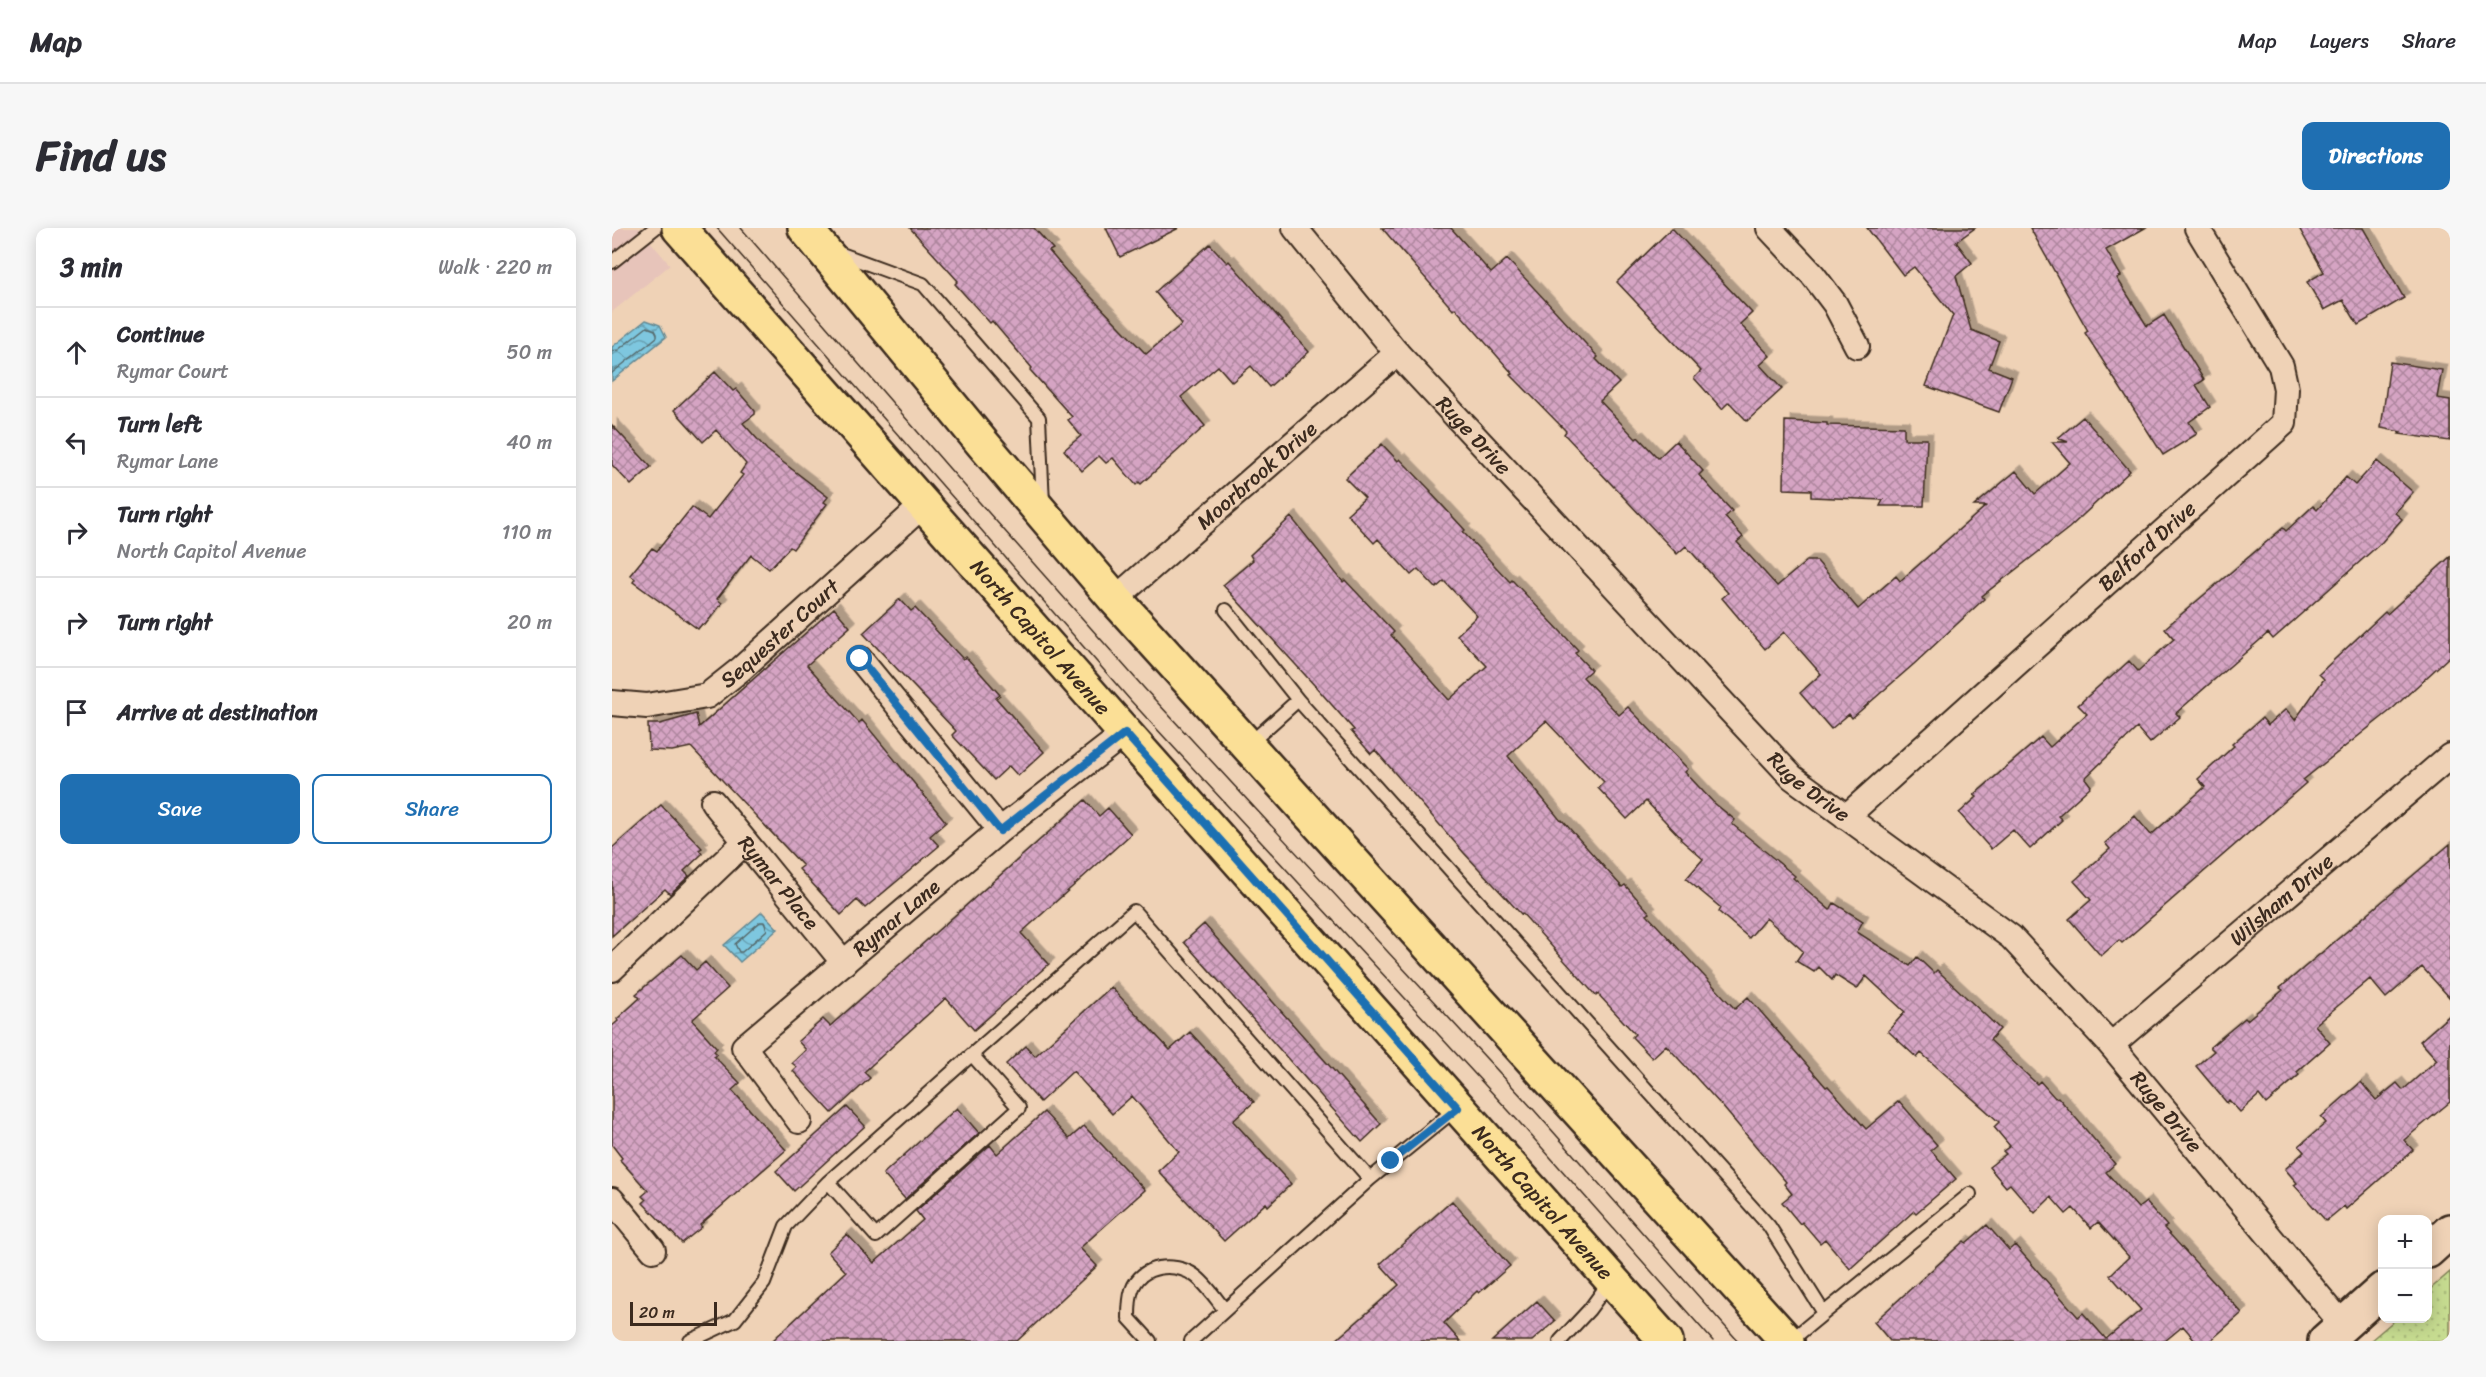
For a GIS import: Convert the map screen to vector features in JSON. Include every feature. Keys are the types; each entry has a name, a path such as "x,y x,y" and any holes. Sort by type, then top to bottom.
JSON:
{"main road":[{"name":"North Capitol Avenue","path":"680,228 1666,1341"},
{"path":"812,237 1115,599 1789,1341"}],"street":[{"name":"Ruge Drive","path":"1294,228 1397,353 1792,777 2011,938 2111,1045 2334,1333"},
{"path":"1769,228 1813,275 1835,304 1857,346"},
{"name":"Belford Drive","path":"1846,817 2284,423 2286,389 2281,366 2197,228"},
{"name":"Moorbrook Drive","path":"1115,599 1397,353"},
{"name":"Sequester Court","path":"612,703 647,706 707,696 741,669 923,505"},
{"path":"860,659 1000,831"},
{"name":"Rymar Lane","path":"799,1121 744,1047 1000,831 1125,733"},
{"name":"Wilsham Drive","path":"2111,1045 2450,756"},
{"name":"Rymar Place","path":"713,802 844,963"},
{"path":"612,969 745,842"},
{"path":"612,1200 653,1250"},
{"path":"2432,1247 2450,1231"},
{"path":"2334,1333 2378,1294"}],"lane":[{"path":"612,262 655,228"},
{"path":"812,237 923,284 1039,418 1043,513"},
{"path":"1226,610 1298,700 1769,1226 1824,1313"},
{"path":"1247,745 1298,700"},
{"path":"690,1341 735,1320 764,1283 786,1226 828,1182 973,1056 1134,911 1370,1179"},
{"path":"828,1182 876,1236 1019,1108 973,1056"},
{"path":"1191,1341 1268,1274 1370,1179 1458,1108"},
{"path":"1789,1341 1970,1194"},
{"path":"1150,1341 1129,1318 1129,1307 1132,1289 1142,1275 1159,1266 1179,1268 1196,1276 1225,1310"},
{"path":"1560,1341 1612,1280"}],"shaded area":[{"path":"612,228 639,228 670,265 612,312"}],"green space":[{"path":"2450,1272 2450,1341 2370,1341 2391,1323 2432,1323 2432,1288"}],"water":[{"path":"646,320 660,325 666,337 612,381 612,347"},
{"path":"762,912 778,929 740,962 724,945"}],"building":[{"path":"910,228 1034,228 1053,249 1049,251 1066,271 1146,354 1182,324 1155,292 1210,244 1227,263 1229,261 1309,352 1269,387 1251,366 1232,382 1218,366 1181,397 1205,426 1141,484 1139,482 1136,485 1113,458 1106,463 1099,456 1082,471 1064,450 1081,436 1068,420 1072,417 1030,370 1032,368 992,321 990,323 955,284 958,281"},
{"path":"1106,228 1179,228 1120,257"},
{"path":"1382,228 1451,228 1491,273 1507,259 1598,357 1596,359 1619,383 1600,401 1636,439 1638,437 1658,458 1676,441 1703,471 1699,475 1732,511 1725,517 1743,537 1737,542 1777,586 1807,561 1817,561 1858,609 1896,576 1900,581 1986,506 1974,506 2016,471 2035,494 2070,463 2052,442 2068,442 2058,438 2083,417 2130,471 2069,528 1982,596 1984,599 1852,718 1849,714 1831,729 1800,693 1821,674 1784,632 1765,649 1722,598 1728,593 1686,546 1677,554 1564,434 1566,431 1511,375 1513,374 1455,308 1453,310"},
{"path":"1672,228 1752,313 1740,324 1770,356 1760,365 1782,389 1747,421 1729,402 1722,409 1694,378 1701,371 1617,282"},
{"path":"1867,228 1975,228 1956,242 1972,263 1956,276 1971,330 1999,341 1989,368 2012,377 1999,412 1926,386 1953,315 1914,267 1903,275"},
{"path":"2030,228 2145,228 2106,250 2121,276 2117,278 2147,326 2164,315 2204,380 2196,385 2210,407 2189,422 2197,434 2163,455 2085,333 2088,331"},
{"path":"2299,228 2363,228 2404,298 2358,325 2343,300 2324,310 2307,282 2324,272"},
{"path":"2390,362 2442,370 2437,398 2450,400 2450,441 2399,434 2401,432 2381,428"},
{"path":"715,372 733,391 736,389 755,411 755,414 743,423 767,450 828,497 824,502 827,504 793,549 790,547 769,569 751,555 717,599 722,603 705,625 702,624 698,629 633,582 635,579 630,575 652,548 657,551 692,507 708,519 743,475 740,473 746,464 716,430 703,442 674,410"},
{"path":"1785,421 1827,423 1827,425 1904,427 1904,439 1927,439 1924,506 1880,506 1883,500 1811,497 1811,490 1784,489"},
{"path":"612,425 651,467 631,485 612,465"},
{"path":"1382,444 1431,491 1465,530 1463,532 1578,650 1575,653 1591,670 1583,677 1619,715 1628,707 1688,769 1685,772 1713,802 1735,820 1732,824 1795,876 1793,878 1830,910 1834,903 1863,921 1857,932 1910,966 1917,957 1934,973 1937,970 2000,1029 1990,1040 2037,1084 2040,1081 2055,1098 2058,1097 2115,1164 2106,1172 2138,1208 2146,1202 2167,1226 2164,1228 2242,1313 2210,1341 2196,1341 2183,1326 2165,1341 1890,1341 1874,1322 1964,1241 1966,1243 1987,1225 2009,1250 2015,1245 2078,1317 2083,1313 2106,1339 2141,1310 2110,1275 2129,1257 2098,1222 2091,1228 2073,1208 2066,1214 2051,1197 2035,1213 2010,1184 2006,1187 1989,1167 2006,1154 2003,1151 2010,1146 1994,1127 1999,1122 1921,1053 1917,1058 1888,1031 1905,1012 1866,976 1857,989 1835,975 1832,980 1819,967 1814,972 1796,961 1803,951 1766,918 1749,938 1719,912 1721,908 1686,879 1703,859 1680,839 1646,801 1627,819 1598,788 1604,782 1546,721 1508,756 1561,821 1622,887 1625,885 1650,913 1647,915 1735,1009 1748,997 1826,1087 1828,1086 1866,1129 1899,1101 1937,1145 1931,1150 1956,1179 1916,1213 1914,1211 1850,1269 1825,1239 1820,1243 1802,1222 1800,1224 1782,1202 1792,1194 1784,1184 1786,1182 1722,1106 1666,1045 1652,1058 1632,1037 1635,1034 1598,994 1596,996 1522,913 1464,853 1375,750 1371,754 1351,731 1354,730 1223,585 1253,560 1250,555 1291,517 1343,582 1345,580 1394,632 1391,635 1449,700 1487,666 1457,635 1477,616 1444,581 1436,588 1418,569 1411,575 1378,539 1374,543 1347,514 1365,498 1345,478"},
{"path":"2377,461 2413,492 2395,513 2402,519 2382,542 2273,639 2268,633 2176,713 2180,717 2150,743 2137,728 2085,778 2091,786 2058,816 2062,820 2030,849 2013,830 1991,849 1959,813 1977,797 1974,795 2041,737 2050,747 2087,714 2078,705 2108,678 2129,661 2138,671 2174,639 2165,628 2283,528 2286,531 2313,506 2317,510 2346,477 2355,485"},
{"path":"2450,557 2450,656 2391,710 2303,780 2306,783 2122,943 2119,940 2101,956 2069,919 2091,900 2074,881 2110,849 2105,843 2135,816 2151,835 2205,787 2198,779 2234,746 2232,744 2262,718 2268,725 2286,709 2295,720 2324,679 2319,674 2385,612 2387,614"},
{"path":"900,599 911,611 915,608 963,659 966,657 1000,695 996,698 1044,752 1018,776 1009,766 994,780 952,735 956,731 863,633"},
{"path":"834,608 850,627 807,665 859,723 862,720 946,822 930,836 939,846 865,908 857,900 841,915 799,869 803,866 691,747 672,751 649,750 648,724 660,724 696,714 699,727"},
{"path":"1085,800 1099,816 1108,808 1131,834 1021,933 1049,964 974,1030 946,998 864,1072 870,1078 832,1113 793,1071 797,1067 792,1063 806,1050 798,1041 823,1019 830,1026"},
{"path":"661,805 702,848 699,850 702,854 684,871 689,876 670,894 665,889 612,936 612,848"},
{"path":"2450,844 2450,998 2422,967 2386,998 2370,979 2315,1025 2330,1043 2266,1104 2259,1095 2240,1112 2229,1100 2227,1103 2196,1066 2214,1051 2210,1047 2283,990 2280,988"},
{"path":"1204,924 1381,1124 1362,1142 1184,942"},
{"path":"682,955 696,970 705,962 728,988 692,1020 717,1048 714,1051 717,1054 714,1056 740,1083 732,1090 786,1150 682,1243 643,1203 646,1200 642,1196 648,1191 620,1160 622,1158 612,1145 612,1026 640,998 636,994"},
{"path":"1111,987 1170,1050 1190,1032 1254,1102 1233,1121 1291,1184 1268,1206 1266,1203 1224,1241 1158,1171 1179,1152 1132,1096 1112,1114 1073,1071 1040,1102 1006,1064 1026,1046 1035,1056"},
{"path":"2450,1015 2450,1102 2404,1140 2413,1150 2346,1209 2344,1206 2326,1221 2294,1185 2297,1183 2285,1169 2304,1152 2299,1146 2326,1123 2321,1117 2361,1082 2376,1100 2397,1083 2403,1090 2437,1060 2420,1041"},
{"path":"847,1107 865,1126 794,1191 776,1171"},
{"path":"957,1108 979,1133 905,1199 883,1174"},
{"path":"1044,1112 1069,1139 1084,1126 1145,1190 1080,1248 1097,1266 1017,1341 772,1341 846,1272 828,1252 847,1234 874,1263 923,1220 916,1211 990,1145 997,1154"},
{"path":"1452,1201 1510,1266 1479,1293 1477,1291 1444,1323 1460,1341 1335,1341 1399,1285 1380,1264"},
{"path":"1537,1301 1555,1321 1532,1341 1492,1341"}],"tram line":[{"path":"717,228 1131,701 1520,1123 1713,1341"},
{"path":"741,228 1144,688 1534,1110 1738,1341"}],"route":[{"path":"860,659 1000,831 1125,733 1458,1108 1391,1161"}]}
